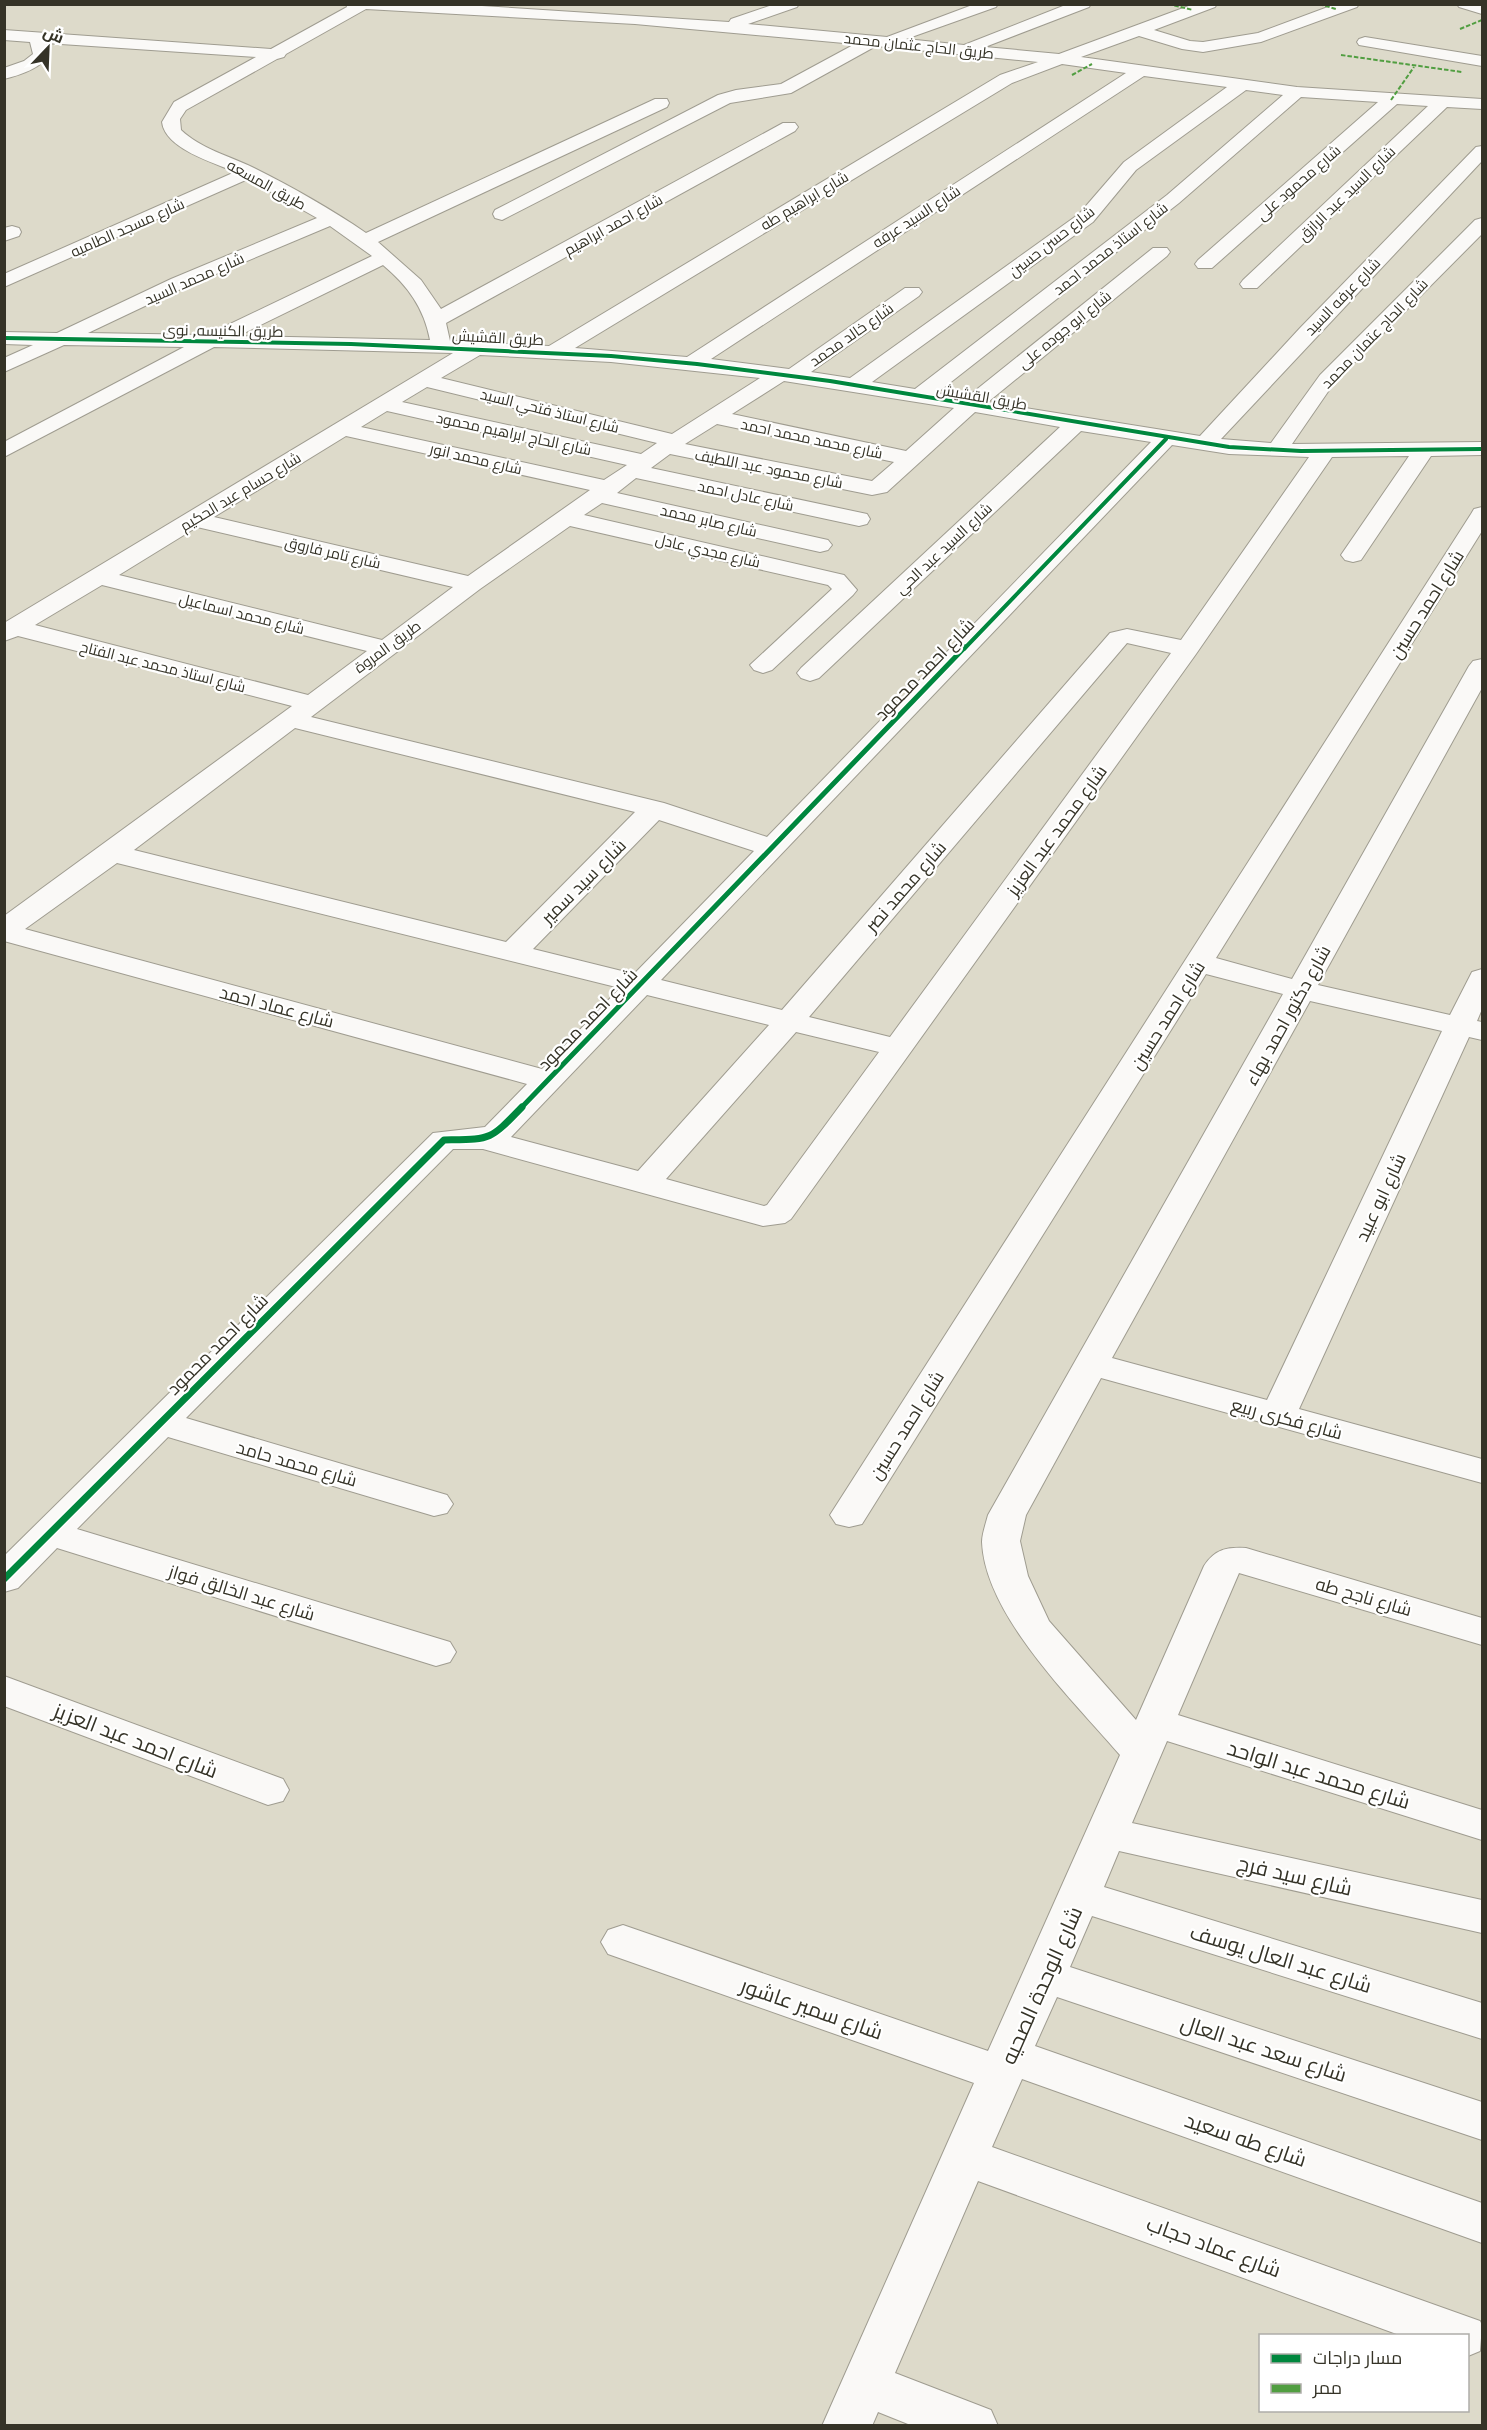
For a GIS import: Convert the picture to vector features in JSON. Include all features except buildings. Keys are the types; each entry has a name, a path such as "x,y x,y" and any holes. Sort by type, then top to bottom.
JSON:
{"street":[{"path":"578,16 615,4"},
{"path":"724,27 792,4"},
{"path":"502,214 724,99 736,95 785,89 879,41 992,4"},
{"path":"964,49 1084,4"},
{"name":"شارع ابراهيم طه","path":"553,352 1006,79 1210,4"},
{"path":"1138,30 1188,46 1203,47 1261,38 1352,4"},
{"path":"1464,4 1482,9"},
{"name":"طريق الحاج عثمان محمد","path":"358,5 635,19 1061,59 1240,86 1297,92 1391,100 1482,104"},
{"name":"طريق المسعه","path":"358,5 278,54 180,106 172,115 170,124 174,133 184,141 250,172 332,219 384,256 417,287 436,320 441,346"},
{"path":"635,19 674,8"},
{"path":"6,36 278,54"},
{"path":"4,74 30,64 42,55 37,39"},
{"path":"1365,42 1482,61"},
{"path":"1464,58 1462,72 1467,84 1482,91"},
{"name":"شارع السيد عرفه","path":"692,363 1140,71"},
{"name":"شارع حسن حسين","path":"853,387 1086,218 1130,166 1240,86"},
{"name":"شارع استاذ محمد احمد","path":"918,397 1173,200 1297,92"},
{"name":"شارع محمود على","path":"1205,264 1391,100"},
{"path":"364,241 661,103"},
{"name":"شارع السيد عبد الرازق","path":"1250,284 1441,103"},
{"name":"شارع احمد ابراهيم","path":"436,320 789,127"},
{"name":"شارع عرفه السيد","path":"1205,444 1322,315 1409,229 1482,151"},
{"name":"شارع مسجد الطاميه","path":"4,281 250,172"},
{"name":"شارع محمد السيد","path":"4,366 178,284 332,219"},
{"name":"شارع الحاج عتمان محمد","path":"1276,451 1327,380 1482,224"},
{"name":"شارع ابو جوده على","path":"872,488 879,487 969,406 1160,252"},
{"path":"4,451 211,341 384,256"},
{"name":"شارع خالد محمد","path":"785,376 912,292"},
{"name":"طريق الكنيسه, نوى","path":"4,338 441,346"},
{"name":"طريق القشيش","path":"441,346 692,363 918,397 1166,439 1276,451 1424,450 1482,447"},
{"name":"شارع حسام عبد الحكيم","path":"10,631 476,348"},
{"name":"طريق المروة","path":"4,931 472,584 671,444 785,376"},
{"name":"شارع استاذ فتحي السيد","path":"424,380 671,444"},
{"name":"شارع الحاج ابراهيم محمود","path":"383,404 639,466"},
{"name":"شارع محمد محمد احمد","path":"714,417 911,459"},
{"name":"شارع السيد عبد الحي","path":"810,673 1076,424"},
{"name":"شارع محمد انور","path":"343,429 603,492"},
{"name":"شارع احمد محمود","path":"4,1579 444,1140 484,1139 496,1134 1166,439"},
{"name":"شارع محمود عبد اللطيف","path":"671,444 872,488"},
{"path":"1353,555 1424,450"},
{"name":"شارع محمد عبد العزيز","path":"644,1184 763,1216 774,1216 785,1206 1187,649 1325,451"},
{"name":"شارع عادل احمد","path":"639,466 859,519"},
{"name":"شارع صابر محمد","path":"603,492 820,545"},
{"name":"شارع احمد حسين","path":"849,1515 1482,514"},
{"name":"شارع مجدي عادل","path":"567,518 836,580 845,590 763,665"},
{"name":"شارع تامر فاروق","path":"194,519 472,584"},
{"name":"شارع محمد اسماعيل","path":"99,577 385,648"},
{"name":"شارع استاذ محمد عبد الفتاح","path":"10,631 654,809 773,848"},
{"name":"شارع محمد نصر","path":"644,1184 789,1021 1119,638 1127,636 1187,649"},
{"name":"شارع دكتور احمد بهاء","path":"1149,1738 1033,1628 1008,1576 1001,1541 1007,1515 1482,666"},
{"name":"شارع سيد سمير","path":"512,953 654,809"},
{"path":"112,853 898,1048"},
{"name":"شارع عماد احمد","path":"4,931 549,1080"},
{"path":"1200,963 1300,990 1471,1029"},
{"name":"شارع ابو عبيد","path":"1278,1416 1471,1029 1482,978"},
{"path":"484,1139 644,1184"},
{"name":"شارع فكرى ربيع","path":"1092,1364 1482,1471"},
{"name":"شارع محمد حامد","path":"159,1422 434,1504"},
{"name":"شارع عبد الخالق فواز","path":"49,1533 435,1652"},
{"name":"شارع الوحدة الصحيه","path":"856,2405 1046,1976 1223,1566 1230,1560 1245,1561"},
{"name":"شارع ناجح طه","path":"1245,1561 1482,1631"},
{"name":"شارع احمد عبد العزيز","path":"4,1690 268,1790"},
{"name":"شارع محمد عبد الواحد","path":"1149,1738 1482,1825"},
{"name":"شارع سيد فرج","path":"1107,1833 1482,1917"},
{"name":"شارع عبد العال يوسف","path":"1080,1896 1482,2021"},
{"name":"شارع سمير عاشور","path":"623,1942 1006,2065"},
{"name":"شارع سعد عبد العال","path":"1046,1976 1482,2121"},
{"name":"شارع طه سعيد","path":"1006,2065 1482,2223"},
{"name":"شارع عماد حجاب","path":"965,2157 1459,2334"},
{"path":"856,2405 973,2426"}],"marked path":[{"path":"1168,4 1193,10"},
{"path":"1319,4 1336,9"},
{"path":"1460,29 1482,20"},
{"path":"1341,55 1462,72"},
{"path":"1072,75 1092,64"},
{"path":"1391,100 1414,67"}],"cycle path":[{"path":"4,338 351,344 611,356 697,364 830,381 1162,438 1229,447 1301,451 1482,449"},
{"path":"4,1579 444,1140 484,1139 496,1134 1166,439"}]}
